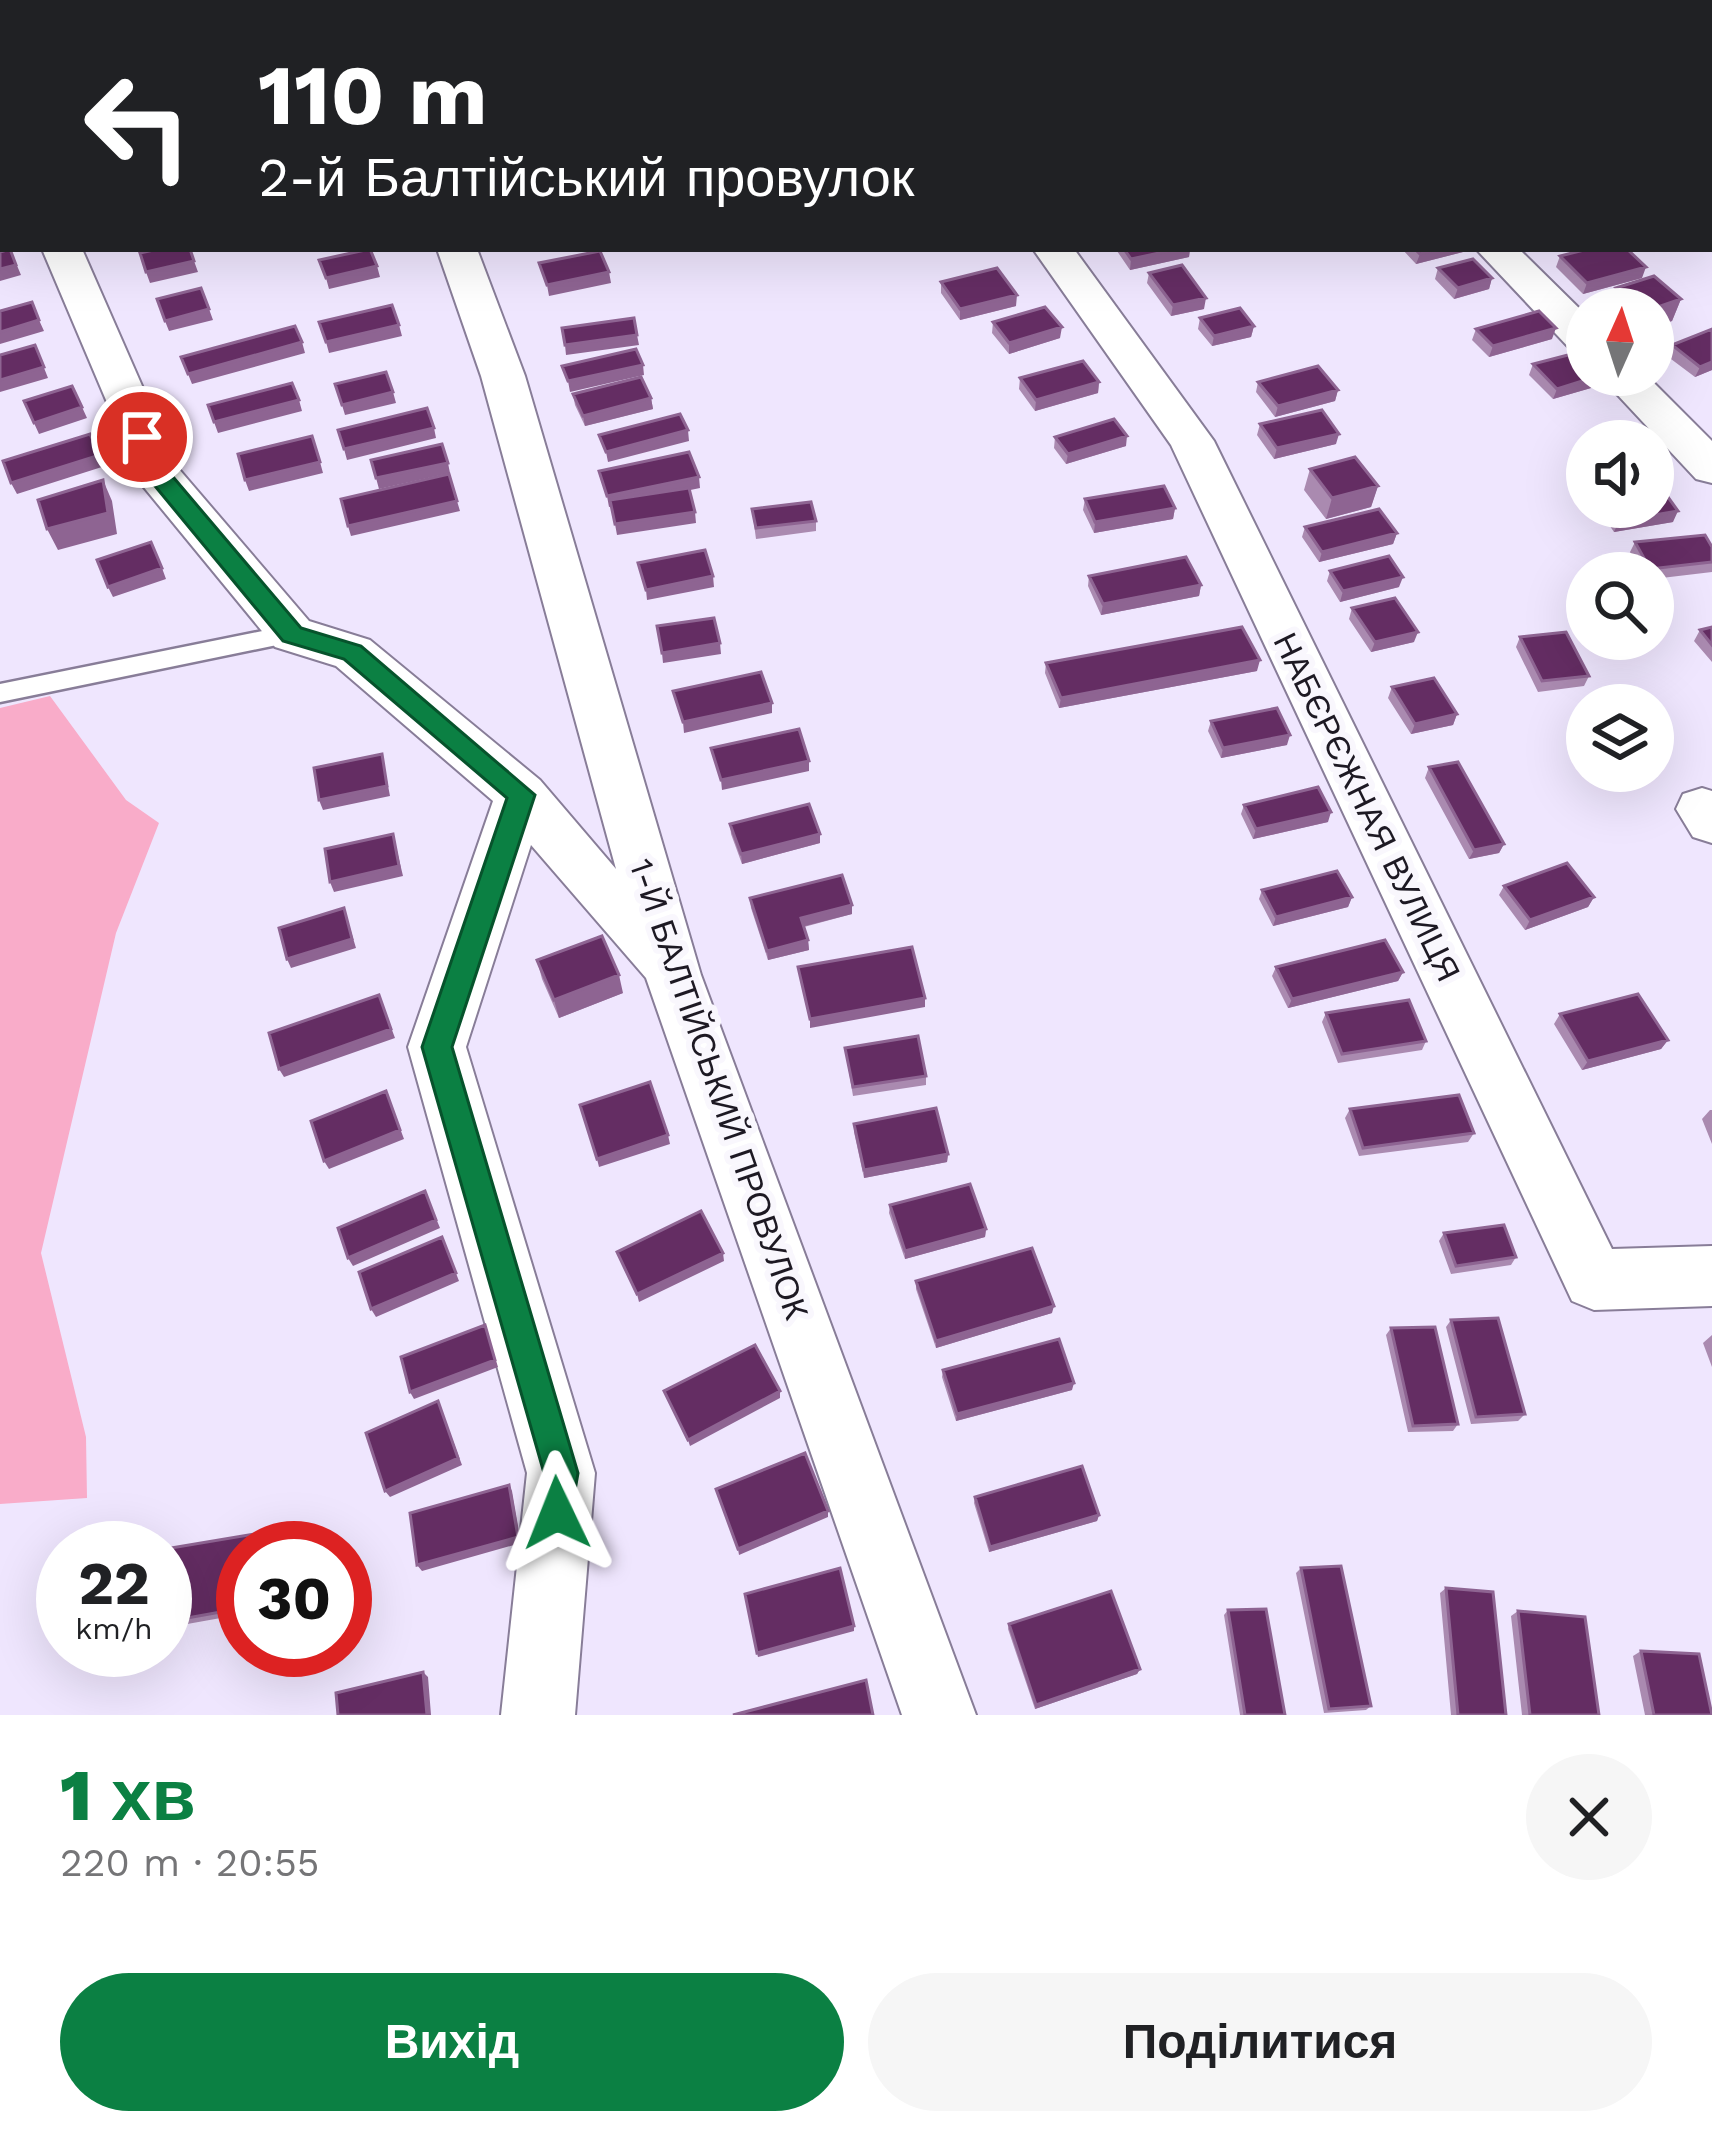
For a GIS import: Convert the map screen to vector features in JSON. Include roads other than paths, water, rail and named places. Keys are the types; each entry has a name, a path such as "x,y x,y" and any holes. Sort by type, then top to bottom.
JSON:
{"street":[{"path":"63,252 158,475 292,634 352,653 521,795 673,975"},
{"name":"1-Й БАЛТІЙСЬКИЙ ПРОВУЛОК","path":"459,252 503,376 673,975 939,1715"},
{"name":"НАБЄРЄЖНАЯ ВУЛИЦЯ","path":"1055,252 1192,441 1594,1280 1712,1276"},
{"path":"1499,252 1566,320"},
{"path":"1642,396 1712,468"},
{"path":"521,795 437,1047 561,1473 538,1715"}],"lane":[{"path":"0,693 292,634"}]}
